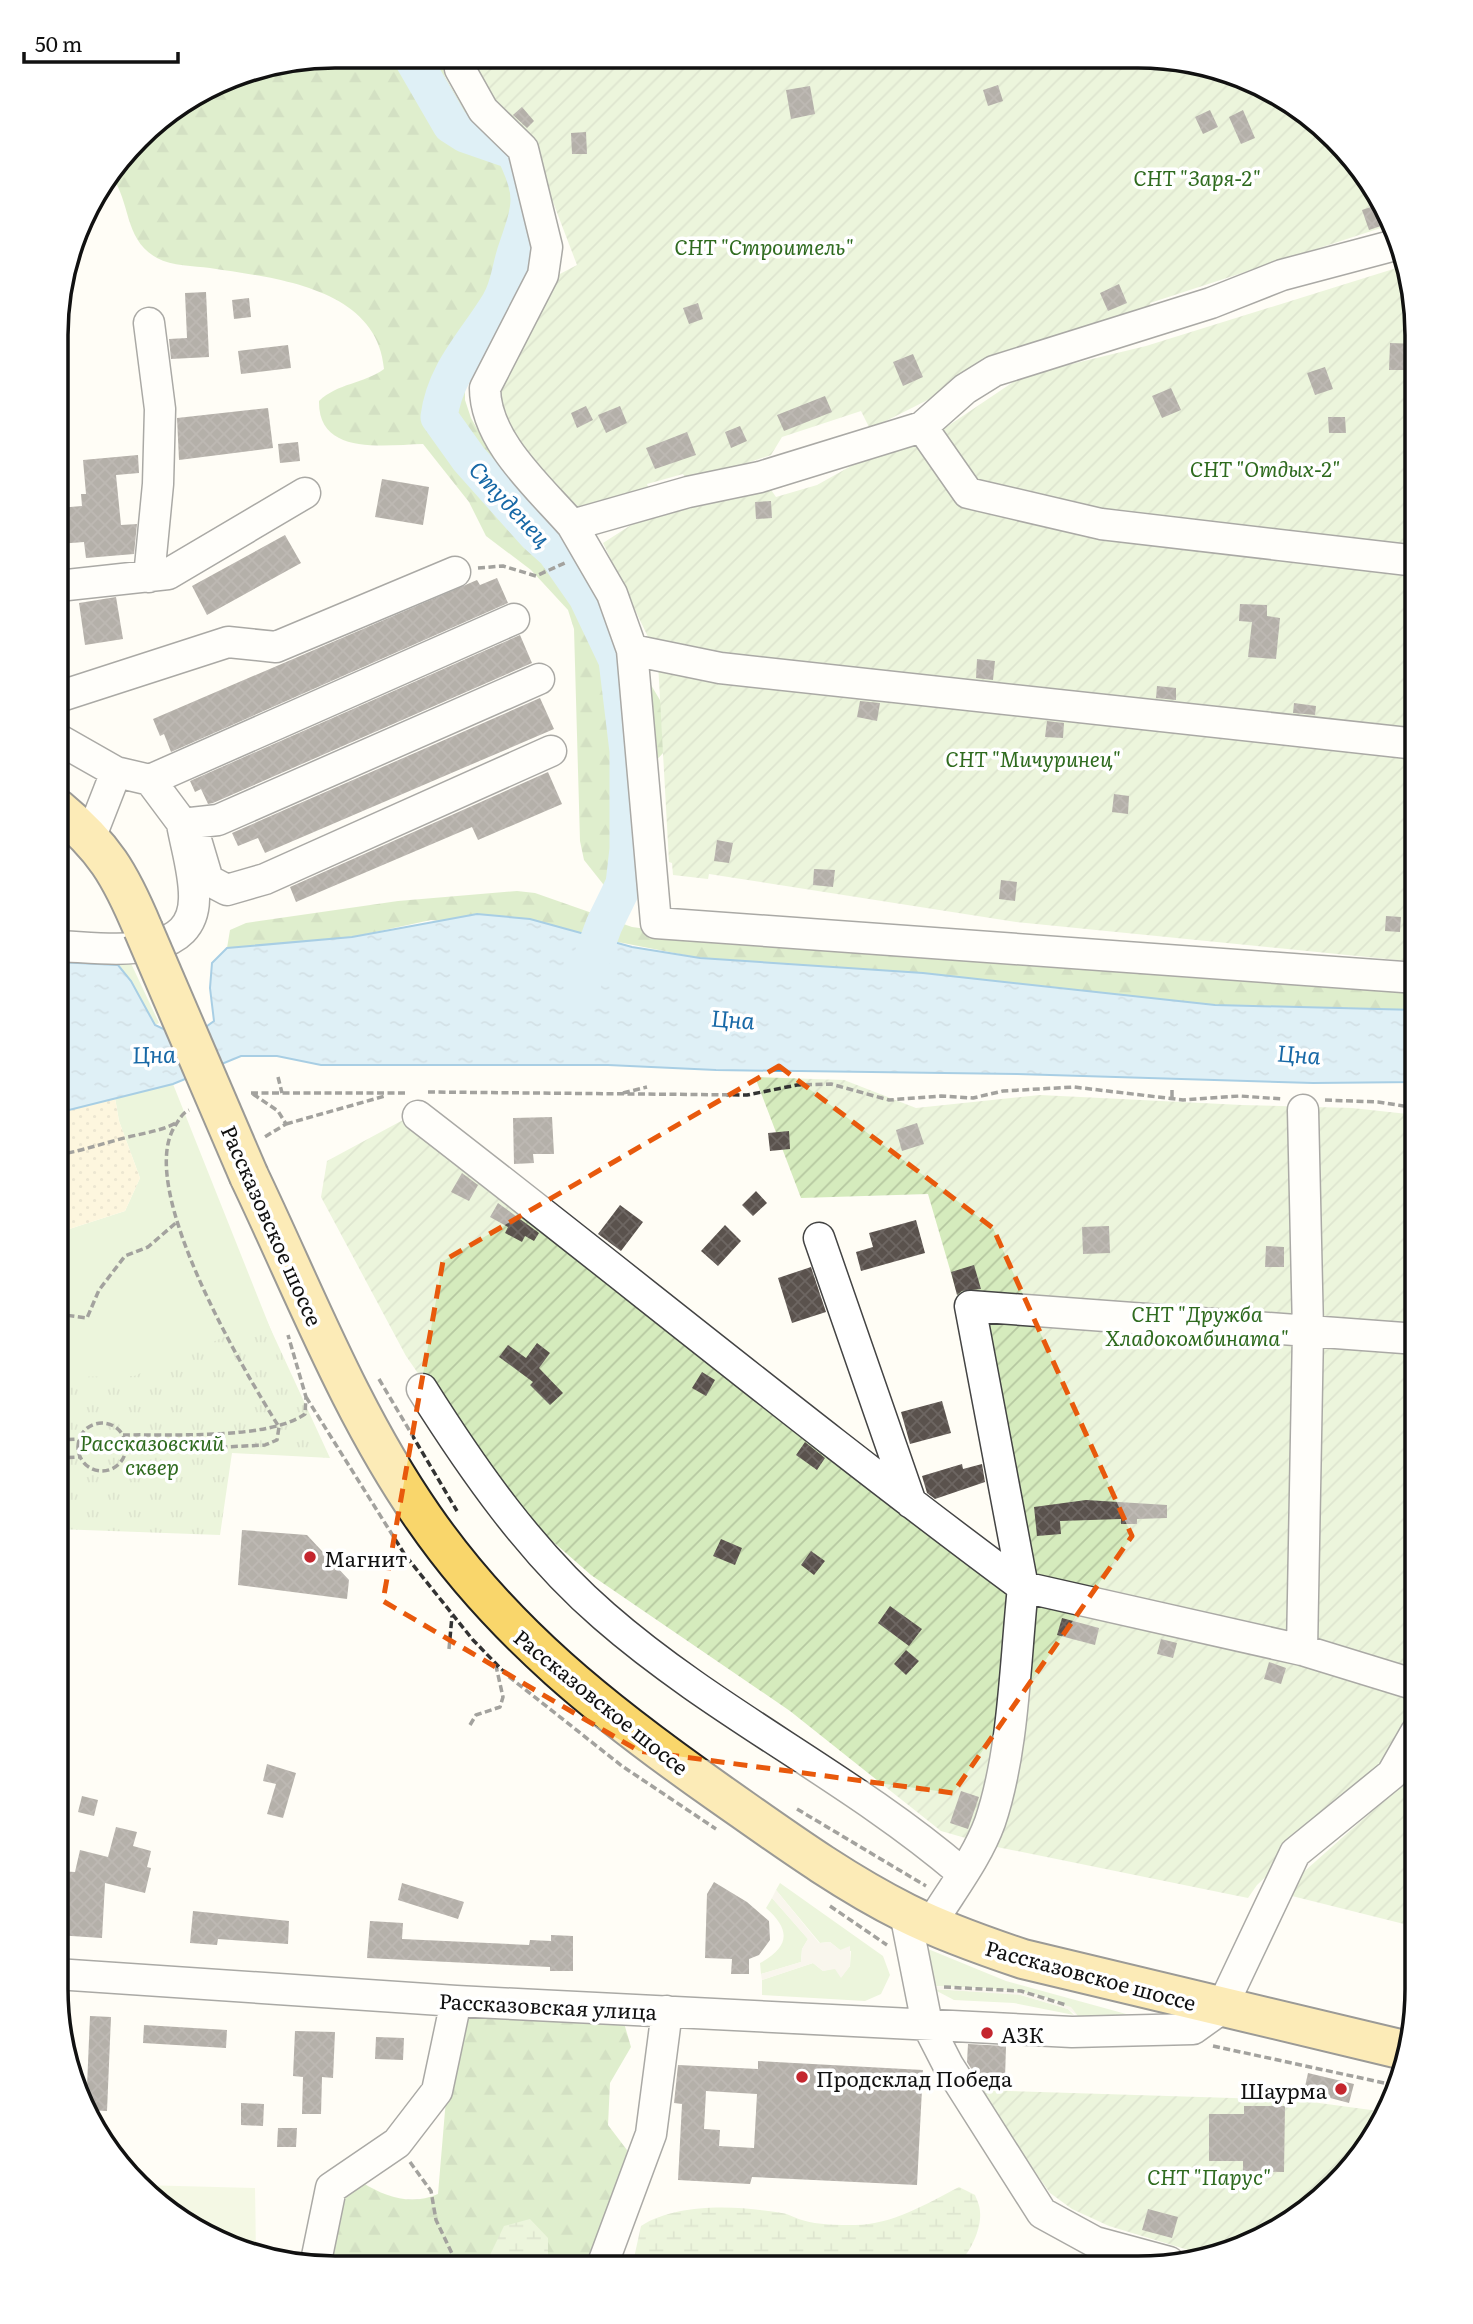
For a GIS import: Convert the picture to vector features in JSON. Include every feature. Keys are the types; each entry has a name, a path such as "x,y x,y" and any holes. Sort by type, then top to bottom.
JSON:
{"main road":[{"name":"Рассказовское шоссе","path":"68,817 91,836 117,874 252,1159 349,1391 422,1517 469,1580 549,1663 664,1754 806,1854 918,1919 1023,1959 1220,2009 1398,2049"}],"street":[{"path":"460,68 484,110 523,149 547,247 543,275 485,388 485,409 495,434 572,526 612,594 632,650 656,923 1405,977"},
{"path":"572,526 688,492 761,477 922,427 965,389 995,371 1211,303 1282,275 1390,247"},
{"path":"149,323 160,409 158,484 149,576"},
{"path":"922,427 968,493 1101,524 1405,560"},
{"path":"68,585 168,575 305,493"},
{"path":"68,694 228,642 276,647 455,572"},
{"path":"68,745 116,772 150,780 514,619"},
{"path":"632,650 720,668 1405,743"},
{"path":"182,824 218,820 539,679"},
{"path":"150,780 197,843 208,880 227,890 265,879 551,751"},
{"path":"91,836 116,772"},
{"path":"68,941 137,948 167,943 183,932 194,901 182,824"},
{"path":"1302,1103 1308,1331 1302,1650"},
{"path":"418,1116 911,1504 1023,1587 1302,1650 1405,1682"},
{"path":"819,1238 911,1504"},
{"path":"1145,2256 1095,2242 1042,2213 948,2065 927,2024 918,1919 961,1872 979,1847 990,1820 1002,1767 1023,1587 970,1306 1405,1338"},
{"path":"422,1389 460,1450 540,1551 604,1616 720,1703 910,1829 961,1872"},
{"path":"1220,2009 1294,1853 1392,1774 1405,1751"},
{"name":"Рассказовская улица","path":"68,1975 456,2001 1072,2032 1193,2029 1220,2009"},
{"path":"317,2255 331,2188 397,2143 437,2091 456,2001"},
{"path":"606,2256 651,2134 667,2011"}],"path":[{"path":"455,572 503,566 536,576 572,559"},
{"path":"278,1077 282,1093"},
{"path":"243,1093 391,1094 466,1091 747,1095 797,1085 831,1084 889,1100 942,1096 974,1098 1003,1091 1074,1087 1172,1098 1238,1095 1302,1103 1378,1102 1405,1106"},
{"path":"622,1095 627,1090 647,1087"},
{"path":"1172,1090 1172,1098"},
{"path":"251,1093 278,1111 286,1124"},
{"path":"252,1159 286,1124 391,1094"},
{"path":"126,1452 265,1445 277,1440 279,1427 244,1371 188,1251 170,1199 165,1161 172,1132 184,1112 196,1108"},
{"path":"68,1153 159,1132 178,1122"},
{"path":"68,1315 87,1318 99,1290 125,1256 163,1237 178,1221"},
{"path":"123,1435 279,1427 305,1414 306,1397 285,1325"},
{"path":"97,1423 112,1424 123,1435 126,1452 119,1465 103,1471 88,1466 80,1457 79,1439 83,1431 97,1423"},
{"path":"68,1440 79,1439"},
{"path":"68,1458 80,1457"},
{"path":"449,1649 452,1614"},
{"path":"470,1725 475,1714 500,1707 503,1697 497,1681 496,1664"},
{"path":"397,2143 431,2191 436,2220 453,2256"}],"highlighted area":[{"path":"779,1066 993,1228 1132,1536 953,1793 639,1751 383,1601 443,1261"}],"green space":[{"path":"443,68 445,77 488,151 502,164 512,180 518,197 523,252 516,287 491,336 479,349 465,382 465,400 471,418 507,482 537,504 583,560 634,680 651,685 670,717 664,752 651,766 658,869 625,890 607,889 584,860 580,841 574,629 568,610 531,570 486,536 469,502 423,444 356,444 329,431 322,419 319,401 326,395 384,369 377,342 363,320 343,304 291,283 263,276 176,264 157,258 146,250 133,231 116,183 135,159 173,123 217,96 250,82 283,73 318,69"},
{"name":"СНТ \"Строитель\"","path":"474,68 1137,68 1190,73 1223,82 1256,96 1300,123 1350,173 1382,228 1150,303 1154,313 1131,313 1029,349 870,429 861,411 782,437 771,455 688,483 683,474 647,484 649,489 589,510 568,508 493,413 505,366 556,276 577,265 548,189 485,99 492,94"},
{"name":"СНТ \"Мичуринец\"","path":"1396,268 1405,336 1405,961 1016,922 709,874 708,879 673,875 672,863 669,862 657,644 649,639 603,543 642,518 769,487 776,497 817,485 887,446 939,432 1022,376 1146,346"},
{"path":"517,891 535,893 632,927 705,937 1405,991 1405,1010 1215,1005 923,973 700,958 582,935 431,920 352,937 227,948 230,930 246,923 398,901"},
{"path":"68,952 128,957 159,1023 155,1025 131,981 68,961"},
{"name":"СНТ \"Дружба Хладокомбината\"","path":"755,1077 844,1080 916,1108 1040,1095 1352,1108 1405,1114 1405,1751 1400,1764 1338,1810 1257,1885 1248,1898 997,1847 941,1831 790,1711 591,1575 542,1532 489,1476 406,1356 321,1197 327,1161 403,1120 739,1379 991,1578 1035,1562 928,1194 801,1198"},
{"path":"173,1084 296,1393 68,1406 68,1229 125,1211 140,1178 119,1121 115,1098"},
{"name":"Рассказовский сквер","path":"266,1319 330,1458 232,1453 220,1535 68,1529 68,1377 134,1376"},
{"path":"1405,1780 1405,1924 1280,1893"},
{"path":"780,1883 883,1956 890,1975 881,1994 865,2001 762,1995 762,1980 813,1963 823,1971 835,1968 841,1977 850,1966 851,1951 840,1950 830,1942 820,1943 776,1890"},
{"path":"772,1898 808,1939 802,1949 801,1962 761,1974 760,1963 777,1950 784,1937 780,1923 766,1908"},
{"path":"928,1949 1006,1981 1148,2020 1078,2016 1067,2006 1050,1999 1009,1990 931,1986 924,1961"},
{"path":"933,1989 1017,1994 1068,2009 1074,2015 1014,2003 954,2000"},
{"path":"463,2013 563,2018 606,2025 624,2023 631,2047 610,2083 608,2125 627,2150 624,2182 598,2256 548,2256 548,2238 490,2256 318,2255 324,2198 363,2183 399,2198 428,2198 438,2194 447,2087"},
{"name":"СНТ \"Парус\"","path":"976,2090 1297,2100 1375,2111 1350,2151 1300,2201 1256,2228 1207,2247 1191,2251 1109,2226 1072,2209 1050,2193"},
{"path":"155,2185 255,2188 256,2244 202,2220"},
{"path":"959,2187 975,2195 980,2208 980,2219 969,2251 965,2256 634,2256 641,2226 656,2218 691,2209 747,2209 785,2214 821,2224 848,2225 869,2224 909,2212"},
{"path":"530,2219 548,2238 548,2256 490,2256 504,2226"}],"sand":[{"path":"115,1098 119,1121 140,1178 125,1211 68,1229 68,1110"}],"shaded area":[{"path":"776,1890 819,1943 830,1942 840,1950 850,1946 850,1966 841,1978 835,1969 823,1971 813,1963 762,1980 761,1974 801,1962 802,1949 808,1939 772,1898"},
{"path":"931,1986 1023,1992 1071,2007 1078,2016 1068,2009 1022,1995 933,1989"}],"water":[{"name":"Цна","path":"477,914 530,919 632,947 700,958 923,973 1215,1005 1405,1010 1405,1082 1313,1083 1017,1074 716,1070 608,1065 321,1065 277,1056 241,1056 173,1084 68,1110 68,963 118,965 131,981 155,1025 178,1036 200,1031 214,1021 210,988 212,963 227,948 352,937"}],"building":[{"path":"998,85 1003,101 988,106 983,90"},
{"path":"810,86 815,114 791,119 786,90"},
{"path":"522,107 534,121 527,128 513,115"},
{"path":"1210,110 1218,127 1203,134 1195,117"},
{"path":"1243,110 1255,138 1241,144 1229,117"},
{"path":"586,132 587,154 572,154 571,133"},
{"path":"1372,207 1381,226 1369,230 1362,210"},
{"path":"1119,284 1127,303 1108,311 1100,293"},
{"path":"206,292 209,357 171,359 169,339 187,338 185,293"},
{"path":"249,298 251,317 234,319 232,300"},
{"path":"698,303 703,319 689,324 683,308"},
{"path":"1390,343 1405,344 1405,370 1389,370"},
{"path":"288,345 291,368 241,374 238,351"},
{"path":"913,354 923,377 903,386 893,362"},
{"path":"1325,367 1333,389 1315,395 1307,373"},
{"path":"1171,388 1181,410 1162,418 1152,396"},
{"path":"825,396 832,412 784,431 777,415"},
{"path":"586,406 593,420 577,428 571,413"},
{"path":"620,406 627,423 606,433 598,415"},
{"path":"268,408 273,448 179,460 177,418"},
{"path":"1328,417 1345,417 1346,433 1329,433"},
{"path":"740,426 747,441 731,448 725,432"},
{"path":"687,432 696,455 655,469 646,448"},
{"path":"298,442 300,461 280,463 278,444"},
{"path":"138,455 139,473 116,475 121,525 137,524 134,554 86,558 84,542 68,543 68,507 82,506 81,494 86,494 83,460"},
{"path":"382,479 429,487 423,525 375,517"},
{"path":"771,501 772,518 756,519 755,502"},
{"path":"285,535 301,563 207,615 192,586"},
{"path":"497,578 508,603 171,752 164,734 160,736 153,719 477,580 480,585"},
{"path":"116,597 123,639 85,645 79,603"},
{"path":"1240,604 1267,605 1267,616 1280,618 1276,659 1248,657 1252,622 1239,621"},
{"path":"520,635 532,663 213,803 208,804 201,789 195,792 190,781"},
{"path":"977,659 995,661 993,680 976,678"},
{"path":"1157,686 1176,688 1176,700 1156,698"},
{"path":"540,698 554,729 265,853 258,838 238,846 232,833"},
{"path":"860,701 880,703 877,721 857,717"},
{"path":"1294,703 1316,706 1315,715 1293,713"},
{"path":"1047,721 1064,723 1063,738 1045,737"},
{"path":"548,772 562,804 478,840 472,827 296,902 290,887"},
{"path":"1114,794 1129,796 1128,814 1112,812"},
{"path":"717,840 733,843 729,863 714,861"},
{"path":"814,869 835,870 833,887 813,885"},
{"path":"1001,880 1017,882 1015,901 999,899"},
{"path":"1386,916 1401,917 1400,932 1385,931"},
{"path":"552,1117 554,1154 533,1154 534,1163 514,1164 513,1118"},
{"path":"917,1123 924,1144 902,1151 896,1130"},
{"path":"789,1131 790,1149 770,1151 768,1133"},
{"path":"462,1173 478,1185 469,1201 451,1192"},
{"path":"756,1191 767,1203 753,1216 742,1205"},
{"path":"498,1203 539,1233 534,1241 525,1236 522,1242 505,1233 508,1227 490,1217"},
{"path":"620,1205 643,1222 621,1251 598,1234"},
{"path":"916,1220 925,1253 861,1271 856,1252 873,1247 869,1233"},
{"path":"725,1225 741,1241 718,1266 701,1251"},
{"path":"1109,1226 1110,1253 1083,1254 1082,1227"},
{"path":"1266,1246 1284,1247 1284,1267 1265,1267"},
{"path":"974,1265 981,1289 962,1291 957,1295 951,1272"},
{"path":"811,1267 826,1312 792,1323 778,1278"},
{"path":"537,1343 550,1353 539,1368 563,1393 550,1405 530,1385 533,1382 499,1357 508,1345 526,1358"},
{"path":"702,1372 715,1380 706,1396 692,1388"},
{"path":"942,1401 951,1433 910,1444 901,1412"},
{"path":"805,1442 825,1458 817,1470 796,1455"},
{"path":"962,1464 963,1469 982,1464 985,1482 935,1499 927,1493 922,1476"},
{"path":"1086,1500 1167,1505 1167,1518 1137,1519 1137,1524 1121,1524 1121,1519 1060,1521 1061,1534 1037,1536 1034,1507"},
{"path":"242,1530 307,1535 349,1580 347,1599 238,1585"},
{"path":"721,1539 742,1548 735,1565 713,1556"},
{"path":"811,1551 825,1561 814,1575 801,1565"},
{"path":"890,1606 922,1629 909,1646 878,1623"},
{"path":"1062,1618 1099,1628 1095,1645 1057,1635"},
{"path":"1161,1639 1177,1643 1173,1658 1157,1654"},
{"path":"906,1650 919,1661 906,1675 894,1664"},
{"path":"1269,1662 1286,1668 1281,1684 1264,1679"},
{"path":"267,1764 296,1773 283,1818 267,1814 276,1784 263,1781"},
{"path":"961,1791 979,1797 968,1829 950,1823"},
{"path":"82,1796 98,1800 94,1816 78,1812"},
{"path":"116,1827 137,1832 133,1846 151,1851 147,1867 151,1868 145,1893 105,1883 102,1938 68,1936 68,1872 75,1872 80,1850 108,1857"},
{"path":"714,1882 747,1902 769,1921 770,1940 759,1955 749,1959 749,1974 731,1974 732,1959 705,1958 707,1894"},
{"path":"402,1883 464,1902 458,1919 398,1900"},
{"path":"193,1911 289,1921 288,1944 218,1939 217,1945 190,1943"},
{"path":"370,1921 403,1923 402,1939 529,1945 530,1940 551,1941 551,1935 573,1936 573,1971 550,1971 550,1967 367,1958"},
{"path":"90,2016 111,2017 107,2111 98,2111 87,2086"},
{"path":"144,2025 227,2030 226,2048 143,2043"},
{"path":"295,2031 335,2032 333,2078 322,2077 321,2114 302,2114 303,2077 293,2076"},
{"path":"376,2037 404,2038 403,2060 375,2059"},
{"path":"968,2044 1006,2046 1005,2079 977,2078 967,2062"},
{"path":"758,2061 923,2070 917,2185 752,2177 750,2184 678,2180 682,2104 674,2103 678,2065 758,2069","holes":["706,2091 757,2094 754,2148 719,2146 720,2130 704,2129"]},
{"path":"1308,2073 1354,2084 1349,2103 1304,2091"},
{"path":"241,2103 264,2104 263,2126 241,2125"},
{"path":"1244,2106 1285,2106 1284,2172 1243,2171 1243,2161 1209,2161 1209,2114 1244,2114"},
{"path":"278,2128 297,2128 296,2147 277,2147"},
{"path":"1148,2209 1178,2217 1172,2238 1142,2230"}],"waterway":[{"name":"Студенец","path":"418,68 451,125 465,134 514,151 521,165 529,199 526,221 503,297 455,371 442,400 439,417 469,459 536,534 555,551 587,597 617,660 628,751 628,849 624,884 604,925 582,985"}],"place":[{"name":"Магнит","path":"310,1557"},
{"name":"АЗК","path":"987,2033"},
{"name":"Продсклад Победа","path":"802,2077"},
{"name":"Шаурма","path":"1341,2089"}],"park label":[{"name":"СНТ \"Заря-2\"","path":"1197,176"},
{"name":"СНТ \"Отдых-2\"","path":"1265,467"}]}
